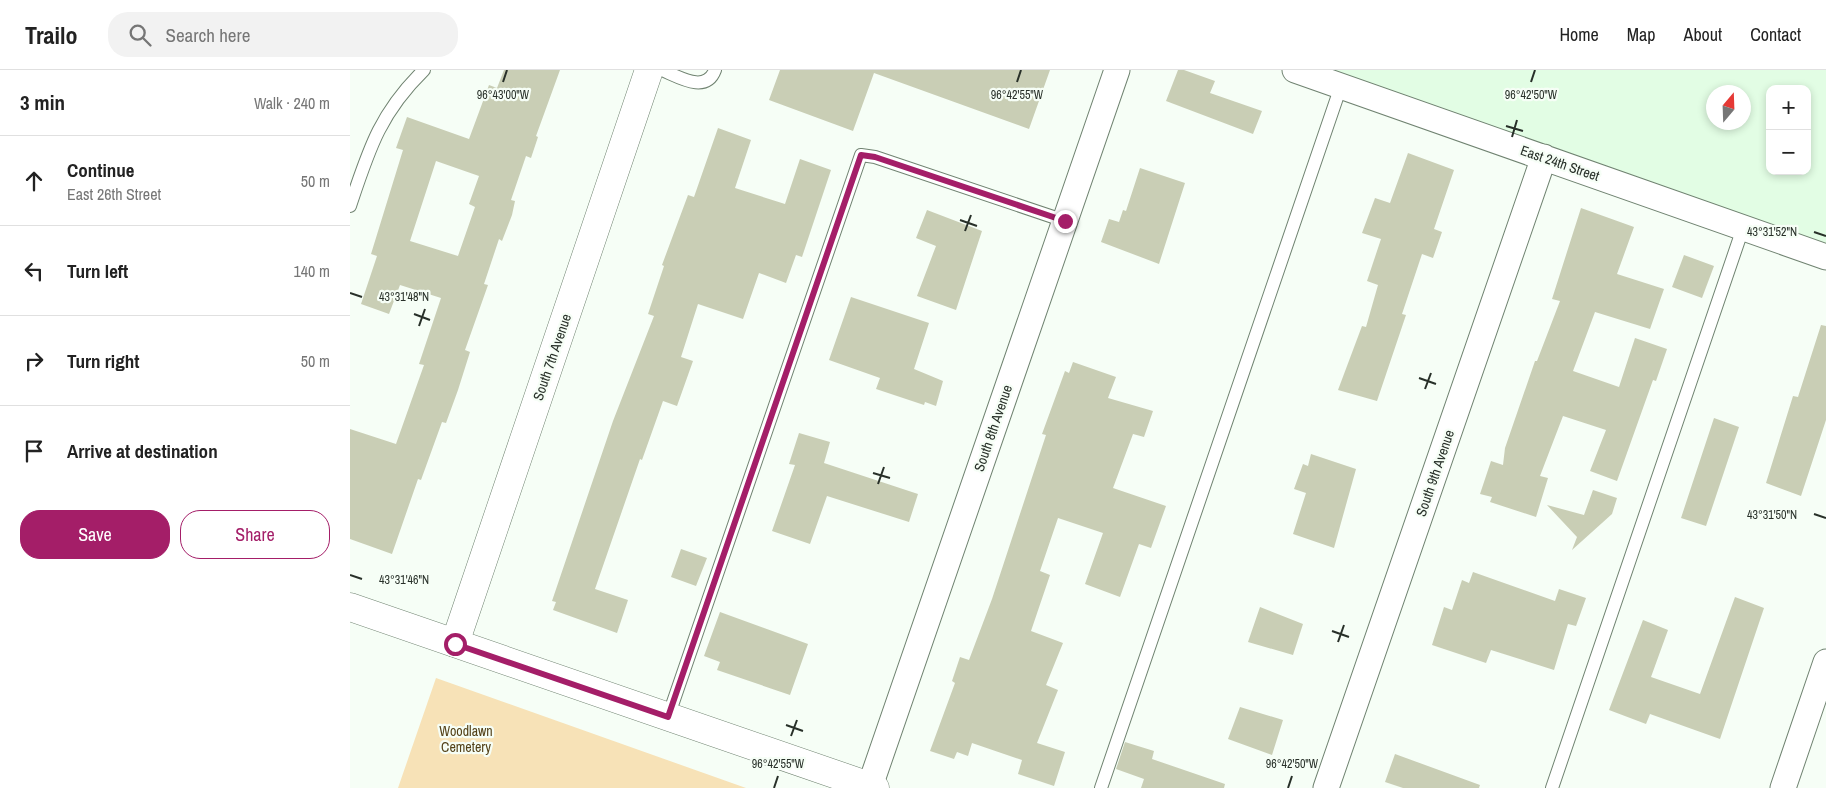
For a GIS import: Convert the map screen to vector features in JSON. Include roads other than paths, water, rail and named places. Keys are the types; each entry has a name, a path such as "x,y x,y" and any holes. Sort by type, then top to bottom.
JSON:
{"street":[{"name":"South 7th Avenue","path":"455,644 649,70"},
{"name":"South 8th Avenue","path":"872,787 1117,70"},
{"name":"East 24th Street","path":"1295,70 1826,257"},
{"name":"South 9th Avenue","path":"1326,788 1544,158"},
{"path":"350,606 455,644 872,787"},
{"path":"1783,788 1826,662"}],"lane":[{"path":"350,206 381,125 402,91 424,70"},
{"path":"662,70 699,83 706,83 711,79 715,70"},
{"path":"1101,788 1340,86"},
{"path":"668,717 861,155 875,157 1065,221"},
{"path":"1552,788 1744,228"}],"park label":[{"name":"Woodlawn Cemetery","path":"466,740"}]}
